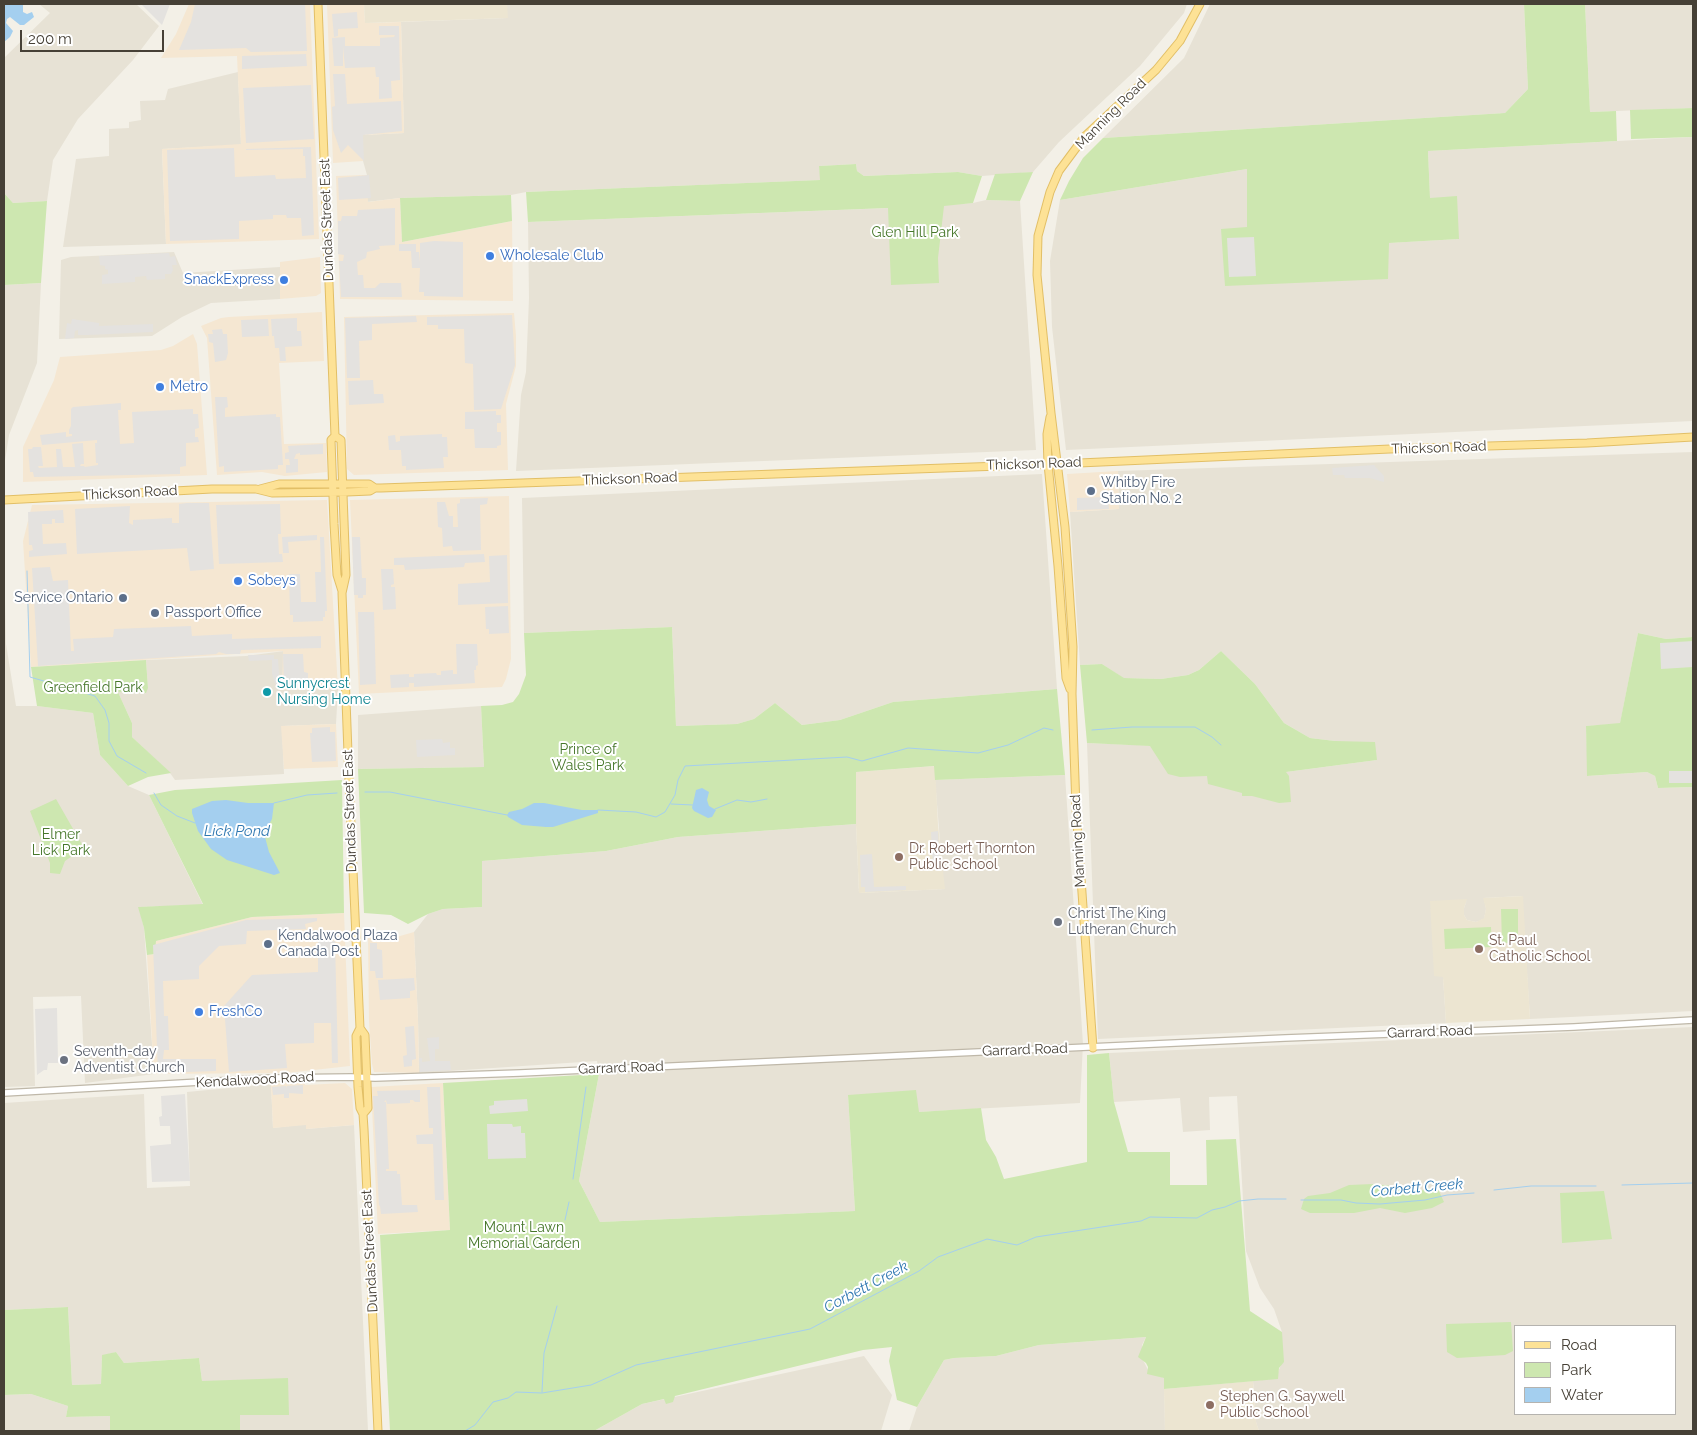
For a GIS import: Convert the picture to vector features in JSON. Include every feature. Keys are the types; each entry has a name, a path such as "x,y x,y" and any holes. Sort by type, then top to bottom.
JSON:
{"main road":[{"name":"Dundas Street East","path":"318,4 335,436 331,440 337,575 342,593 360,1028 356,1036 357,1077 360,1108 363,1114 378,1431"},
{"name":"Manning Road","path":"1093,1048 1080,870 1072,694 1073,647 1065,527 1051,413 1038,275 1038,236 1050,192 1059,171 1085,136 1156,70 1180,41 1200,4"},
{"name":"Manning Road","path":"1051,413 1047,434 1048,464 1066,678 1072,694"},
{"name":"Dundas Street East","path":"335,436 341,440 346,575 342,593"},
{"name":"Thickson Road","path":"256,489 272,493 370,491 375,488 1057,464 1390,449 1595,443 1693,437"},
{"name":"Thickson Road","path":"4,500 212,489 256,489 279,484 369,484 375,488"},
{"name":"Dundas Street East","path":"360,1028 365,1036 368,1108 363,1114"}],"street":[{"name":"Garrard Road","path":"357,1077 568,1071 1574,1027 1693,1020"},
{"name":"Kendalwood Road","path":"4,1093 266,1078 357,1077"}],"shaded area":[{"path":"39,4 136,4 159,26 133,60 78,119 53,160 47,201 13,203 4,193 4,58 50,13"},
{"path":"141,4 170,4 162,25"},
{"path":"189,4 310,4 319,239 166,244 162,149 241,144 237,56 161,58 176,34"},
{"path":"195,4 305,4 307,51 251,52 246,48 179,50 191,22"},
{"path":"327,4 364,4 365,23 401,22 404,133 363,135 363,161 333,163"},
{"path":"364,4 507,4 508,18 365,23"},
{"path":"507,4 1187,4 1184,13 1140,66 1059,142 1033,172 982,176 958,172 864,176 857,171 856,164 819,166 821,180 526,192 511,195 400,198 367,202 367,175 363,161 363,135 404,133 401,22 507,18"},
{"path":"1210,4 1524,4 1528,89 1505,113 1103,138 1184,58"},
{"path":"1585,4 1693,4 1693,108 1590,112"},
{"path":"357,12 358,28 338,29 338,36 334,37 332,14"},
{"path":"379,26 399,26 400,80 391,81 392,98 379,99 379,77 376,77 375,67 345,68 343,46 343,66 334,66 332,38 345,37 345,46 380,46 380,38 394,37 395,35 379,35"},
{"path":"306,54 307,66 242,69 242,56"},
{"path":"238,72 241,145 162,149 166,244 63,247 76,159 109,156 109,129 129,128 129,122 141,120 140,101 165,100 168,89"},
{"path":"333,74 345,74 347,104 401,101 402,131 363,135 364,161 348,145 341,153 333,130 332,107 335,106"},
{"path":"311,85 314,139 246,143 243,88"},
{"path":"1693,137 1693,421 1066,450 1052,327 1050,261 1060,200 1247,169 1247,228 1221,230 1388,279 1388,243 1459,239 1430,198 1428,151"},
{"path":"311,147 314,235 302,236 301,218 273,215 273,219 239,221 239,239 170,241 167,150 234,148 235,177 275,175 276,179 306,178 303,149 246,149"},
{"path":"367,175 368,202 400,198 402,242 512,221 513,301 340,299 336,176"},
{"path":"369,175 371,198 339,200 338,178"},
{"path":"986,200 1020,201 1036,450 516,471 521,395 526,372 529,298 528,222 889,208 973,203"},
{"path":"395,208 395,245 379,246 380,249 367,252 366,258 357,262 358,275 363,275 364,288 375,288 380,283 401,283 402,297 341,297 339,261 343,261 344,255 338,254 338,221 341,221 342,216 357,216 358,210"},
{"path":"1254,237 1256,276 1229,277 1227,238"},
{"path":"434,241 463,242 463,297 424,296 424,292 419,292 420,268 412,268 411,251 399,251 399,244 416,244 416,252 419,252 420,262 420,243"},
{"path":"174,252 183,273 280,267 280,299 211,303 182,317 152,336 59,339 61,260 71,257"},
{"path":"169,253 170,257 175,256 177,265 172,265 173,270 171,274 165,274 165,279 147,280 146,276 135,277 135,282 102,284 102,275 108,274 108,270 105,269 105,266 100,265 99,256"},
{"path":"320,257 321,293 316,296 280,299 280,262"},
{"path":"41,283 37,363 9,435 4,467 4,285"},
{"path":"322,312 324,361 279,363 284,444 326,443 327,472 285,476 262,472 217,475 207,338 201,326 229,317"},
{"path":"514,313 516,366 506,404 508,470 354,475 347,469 344,317"},
{"path":"512,315 515,365 501,409 474,410 473,364 465,363 464,329 438,329 438,325 427,325 427,317"},
{"path":"416,316 417,322 372,324 372,340 359,341 360,378 347,378 345,318"},
{"path":"297,318 297,331 301,331 302,346 285,347 286,361 280,361 279,348 275,348 274,336 272,336 271,319"},
{"path":"72,319 99,323 99,326 153,324 153,332 78,335 78,330 75,331 74,338 65,339 67,323 71,324"},
{"path":"268,319 269,336 242,337 241,320"},
{"path":"222,329 223,334 227,334 228,353 226,360 215,362 213,343 209,342 208,334 213,334 212,330"},
{"path":"193,334 197,344 207,475 23,482 23,447 54,380 60,357 161,350 173,346"},
{"path":"373,380 374,394 383,394 384,403 349,405 348,381"},
{"path":"215,397 227,397 228,407 225,408 225,417 276,414 276,417 280,417 283,465 278,465 278,469 224,472 224,466 219,467"},
{"path":"121,403 121,410 118,410 120,444 134,443 132,412 193,409 193,414 198,414 199,428 195,429 195,437 198,437 199,442 186,443 186,466 180,467 180,474 34,477 33,472 30,472 28,449 33,447 41,447 43,466 38,466 39,468 57,467 56,449 61,449 63,467 75,467 72,444 83,443 84,464 80,466 98,465 96,463 95,443 97,443 97,440 42,445 40,435 66,432 66,437 72,436 72,434 69,434 69,430 71,426 71,409 73,407"},
{"path":"496,411 496,415 501,415 501,423 497,423 497,432 501,432 501,445 497,446 497,448 475,448 474,429 465,429 465,412"},
{"path":"442,434 442,437 447,437 448,457 443,457 444,468 406,470 406,466 402,466 401,450 389,450 388,436 395,435 396,442 400,441 400,436"},
{"path":"323,444 323,454 296,454 294,459 298,459 298,472 286,473 286,465 290,465 289,459 285,459 285,453 289,452 288,446"},
{"path":"1693,452 1693,637 1666,639 1638,633 1620,724 1586,726 1588,776 1647,772 1655,776 1658,788 1693,787 1693,1011 1530,1019 1522,896 1484,898 1486,909 1484,919 1476,922 1467,920 1464,915 1467,900 1434,975 1443,976 1446,1023 1098,1039 1087,743 1161,746 1241,768 1243,796 1286,772 1377,760 1335,741 1310,738 1284,723 1255,684 1221,651 1199,670 1188,675 1161,679 1123,678 1102,664 1080,665 1070,512 1119,509 1118,471"},
{"path":"1374,465 1384,476 1384,482 1370,478 1345,478 1344,475 1333,475 1332,468"},
{"path":"1118,471 1119,509 1070,512 1067,474"},
{"path":"1042,474 1057,689 893,702 840,720 802,725 775,703 754,719 737,724 676,726 672,627 524,633 522,498"},
{"path":"509,496 511,659 502,687 359,694 350,500"},
{"path":"1108,497 1109,509 1077,510 1077,498"},
{"path":"488,498 487,504 480,505 481,550 453,551 452,546 443,547 442,528 438,527 437,502 445,502 449,516 453,516 453,527 458,527 457,504 460,503 460,499"},
{"path":"327,500 338,689 282,690 283,651 31,667 23,541 32,505"},
{"path":"209,503 214,569 190,571 187,548 77,554 75,509 130,506 129,523 133,525 133,520 172,518 172,523 179,523 179,504"},
{"path":"280,504 281,534 278,534 279,554 282,554 283,562 219,564 216,505"},
{"path":"63,510 64,523 55,523 55,519 52,519 52,524 42,524 43,544 66,543 67,554 29,557 29,551 33,550 32,545 29,545 28,512"},
{"path":"317,535 317,540 288,542 289,553 283,553 282,537"},
{"path":"320,537 324,537 327,611 325,611 323,621 293,622 293,615 290,615 289,574 300,574 301,602 316,602 315,572 321,572"},
{"path":"352,537 360,537 362,578 366,578 366,595 363,595 363,598 358,598 358,595 354,595"},
{"path":"484,554 485,562 465,563 464,567 405,570 404,565 394,565 394,558"},
{"path":"507,555 508,603 458,605 458,584 490,582 489,556"},
{"path":"4,557 6,644 16,706 37,706 93,713 100,755 128,786 149,795 203,905 139,907 144,928 154,1074 85,1083 81,996 33,997 35,1086 4,1087"},
{"path":"50,567 53,581 68,580 71,651 74,651 73,639 113,637 114,629 191,626 192,636 232,634 232,639 321,636 321,648 241,650 240,654 219,652 216,654 38,666 32,568"},
{"path":"381,569 393,569 394,584 391,587 395,587 396,609 383,610"},
{"path":"508,606 509,633 489,634 489,629 486,629 485,607"},
{"path":"358,612 374,612 376,684 360,685"},
{"path":"1693,641 1693,667 1661,669 1660,643"},
{"path":"456,644 477,644 478,665 476,670 474,670 475,683 414,687 414,683 409,683 409,687 391,688 390,675 409,674 409,677 414,677 414,674 436,673 441,675 441,671 453,670 453,674 457,674"},
{"path":"284,651 282,690 338,689 336,724 282,726 284,774 175,780 132,737 132,723 118,692 144,691 148,688 146,660 246,656"},
{"path":"283,654 303,654 304,672 308,673 308,686 284,687"},
{"path":"248,655 274,655 274,659 278,659 282,687 277,689 272,674 272,660 249,661"},
{"path":"481,706 484,767 358,769 358,715"},
{"path":"336,724 338,767 284,769 281,726"},
{"path":"330,727 330,732 335,732 336,761 312,762 310,733 312,733 312,728"},
{"path":"442,739 443,743 450,742 450,748 455,748 455,755 417,757 416,740"},
{"name":"Dr. Robert Thornton Public School","path":"935,766 938,825 945,889 859,893 856,772"},
{"path":"1669,771 1693,771 1693,783 1669,783"},
{"path":"1065,775 1083,1044 1080,1103 919,1112 848,1095 855,1211 600,1222 579,1181 599,1074 597,1061 419,1073 414,932 428,914 443,909 482,907 482,861 606,851 678,837 856,824 859,893 944,889 935,780"},
{"path":"938,831 940,868 933,868 931,832"},
{"path":"872,854 874,887 906,886 906,890 865,892 865,887 861,887 860,855"},
{"name":"St. Paul Catholic School","path":"1523,896 1530,1019 1446,1023 1443,977 1434,976 1430,901 1467,899 1464,915 1467,920 1476,922 1484,918 1486,909 1483,898"},
{"path":"344,913 350,1066 286,1073 154,1074 147,955 155,954 156,941 252,917"},
{"path":"317,918 317,921 305,924 306,929 247,931 246,944 219,946 199,966 199,979 163,981 164,1016 168,1016 169,1050 164,1050 163,1059 216,1059 216,1071 158,1073 153,945 246,920"},
{"path":"414,932 419,1073 374,1072 369,1021 368,937 393,938"},
{"path":"318,941 335,941 338,1063 332,1063 331,1023 314,1023 314,1043 285,1044 287,1068 229,1072 224,1006 252,975 318,972"},
{"path":"370,943 377,943 377,949 382,950 383,978 376,978 375,971 370,971"},
{"path":"414,978 415,990 410,991 410,998 380,1000 378,980"},
{"path":"57,1008 58,1063 48,1063 47,1070 37,1075 35,1009"},
{"path":"414,1026 416,1059 412,1060 412,1066 404,1067 403,1056 407,1055 405,1027"},
{"path":"1693,1027 1693,1431 1259,1431 1256,1422 1253,1381 1278,1378 1281,1365 1282,1332 1274,1309 1260,1288 1246,1251 1237,1096 1209,1097 1210,1130 1183,1132 1180,1098 1114,1102 1109,1053"},
{"path":"439,1037 439,1049 435,1049 435,1061 450,1061 451,1070 420,1072 419,1058 422,1058 422,1062 430,1061 427,1038"},
{"path":"305,1082 305,1085 345,1083 352,1089 354,1125 306,1129 306,1125 273,1128 271,1084"},
{"path":"443,1083 450,1230 378,1234 371,1087"},
{"path":"271,1084 273,1128 306,1124 306,1129 354,1125 368,1431 240,1431 239,1415 202,1381 199,1358 124,1363 116,1352 102,1356 101,1384 72,1385 68,1307 4,1310 4,1103 144,1094 147,1188 190,1186 187,1092"},
{"path":"303,1085 303,1094 289,1093 289,1098 284,1098 284,1094 273,1095 272,1087 286,1086 287,1088 287,1086"},
{"path":"427,1087 440,1087 444,1200 435,1200 433,1144 417,1144 416,1135 433,1134 433,1128 429,1128"},
{"path":"420,1090 420,1102 410,1100 410,1103 387,1104 386,1100 384,1102 386,1102 389,1169 386,1169 386,1171 397,1171 397,1174 400,1174 402,1205 417,1205 418,1212 381,1214 373,1096 378,1096 377,1091"},
{"path":"185,1094 190,1181 152,1182 150,1146 171,1144 170,1126 160,1126 159,1117 162,1116 161,1096"},
{"path":"527,1099 528,1111 490,1114 489,1106 494,1105 494,1101"},
{"path":"487,1124 521,1126 521,1133 525,1133 526,1158 488,1159"},
{"path":"1146,1337 1142,1345 1143,1360 1148,1370 1164,1378 1165,1431 909,1431 917,1407 944,1360 996,1356 1039,1345"},
{"path":"864,1356 892,1395 881,1431 594,1431 642,1404"},
{"name":"Stephen G. Saywell Public School","path":"1253,1381 1256,1422 1259,1431 1165,1431 1164,1389"},
{"path":"31,1394 68,1406 66,1417 110,1416 110,1431 4,1431 4,1395"}],"green space":[{"path":"1524,4 1585,4 1590,112 1616,111 1617,141 1428,151 1430,198 1457,196 1459,239 1389,243 1388,279 1225,286 1221,229 1247,227 1247,169 1060,200 1083,158 1103,138 1505,113 1528,89"},
{"path":"1693,108 1693,137 1631,139 1630,110"},
{"name":"Glen Hill Park","path":"856,164 857,171 864,176 958,172 982,176 973,203 944,206 938,258 939,283 891,285 888,208 528,222 526,192 820,180 819,166"},
{"path":"1033,172 1020,201 986,200 995,174"},
{"path":"4,193 13,203 47,201 41,283 4,285"},
{"path":"511,195 512,221 402,242 400,198"},
{"name":"Prince of Wales Park","path":"672,627 676,726 737,724 754,719 775,703 802,725 840,720 893,702 1057,689 1065,775 935,780 934,766 856,772 856,824 678,837 606,851 482,861 482,907 443,909 408,924 391,915 364,913 358,769 484,767 481,706 502,705 513,702 519,694 526,675 524,633"},
{"path":"1638,633 1666,639 1693,637 1693,787 1658,788 1655,776 1647,772 1587,776 1586,726 1620,723"},
{"path":"1221,651 1255,684 1284,723 1310,738 1375,742 1377,760 1286,772 1289,776 1291,802 1279,803 1252,796 1242,796 1242,793 1208,784 1207,776 1180,777 1168,774 1150,746 1087,743 1080,665 1102,664 1124,678 1161,679 1188,675 1199,670"},
{"name":"Greenfield Park","path":"146,660 148,688 146,693 118,692 132,723 132,737 171,773 148,777 128,786 100,755 93,713 37,706 31,667"},
{"path":"342,780 344,913 252,917 156,941 155,954 147,955 144,928 138,907 203,904 149,795 175,790"},
{"name":"Elmer Lick Park","path":"56,799 84,848 65,861 60,874 50,873 50,863 30,811"},
{"path":"1501,909 1518,909 1518,943 1502,943"},
{"path":"1491,927 1492,947 1445,949 1444,929"},
{"name":"Mount Lawn Memorial Garden","path":"1109,1053 1114,1102 1128,1152 1170,1152 1170,1185 1207,1185 1206,1140 1236,1139 1250,1311 1282,1332 1284,1362 1279,1368 1278,1379 1164,1389 1164,1378 1147,1374 1148,1367 1146,1363 1138,1357 1146,1337 1039,1345 996,1356 944,1360 917,1407 897,1400 889,1361 892,1347 863,1350 675,1396 673,1402 666,1404 664,1399 642,1404 594,1431 390,1431 380,1235 450,1230 443,1083 599,1074 579,1181 600,1222 855,1211 848,1095 916,1090 919,1112 981,1108 986,1140 996,1157 1004,1179 1087,1162 1087,1055"},
{"path":"1373,1184 1422,1190 1429,1188 1438,1189 1444,1202 1432,1208 1405,1213 1380,1208 1354,1213 1310,1213 1301,1209 1304,1199 1308,1196 1330,1193 1349,1185"},
{"path":"1604,1191 1612,1239 1562,1243 1560,1193"},
{"path":"68,1307 72,1385 101,1384 102,1355 116,1352 124,1363 199,1358 202,1381 288,1378 289,1415 240,1415 240,1431 110,1431 110,1416 66,1417 68,1406 31,1394 4,1395 4,1310"},
{"path":"1511,1322 1513,1351 1505,1355 1457,1358 1447,1352 1446,1324"}],"water":[{"path":"5,4 21,4 23,5 23,12 27,14 32,12 34,17 24,25 20,25 10,17 7,19 6,23 13,31 4,42"},
{"path":"702,788 709,792 707,800 709,806 716,810 712,817 708,818 692,808 696,790"},
{"name":"Lick Pond","path":"226,800 248,803 274,803 272,819 266,830 265,837 269,852 280,873 274,875 227,860 211,849 198,831 192,809 212,801"},
{"path":"534,803 582,810 598,810 598,813 553,827 522,825 507,815 509,812 522,809"}],"waterway":[{"path":"27,571 30,677 95,696 105,710 109,723 109,741 117,756 146,773"},
{"path":"1092,730 1132,727 1195,727 1221,745"},
{"path":"598,810 636,812 656,817 665,812 675,795 678,780 685,766 847,757 862,761 908,748 978,753 1008,745 1044,728 1053,730"},
{"path":"365,792 390,792 507,815"},
{"path":"154,793 161,805 177,816 195,823"},
{"path":"274,803 307,795 337,793"},
{"path":"715,809 737,800 751,802 767,799"},
{"path":"671,804 693,805"},
{"path":"573,1179 586,1087"},
{"name":"Corbett Creek","path":"1622,1185 1693,1183"},
{"name":"Corbett Creek","path":"1494,1190 1531,1186 1596,1186"},
{"name":"Corbett Creek","path":"1301,1200 1341,1200 1380,1204 1474,1193"},
{"name":"Corbett Creek","path":"465,1431 475,1425 493,1402 508,1398 516,1392 542,1393 591,1385 636,1365 810,1329 919,1271 938,1257 987,1239 1017,1245 1036,1237 1141,1221 1150,1217 1197,1218 1212,1210 1239,1201 1286,1199"},
{"path":"565,1220 569,1202"},
{"path":"542,1392 544,1353 557,1306"}],"place":[{"name":"Wholesale Club","path":"490,256"},
{"name":"SnackExpress","path":"284,280"},
{"name":"Metro","path":"160,387"},
{"name":"Whitby Fire Station No. 2","path":"1091,491"},
{"name":"Sobeys","path":"238,581"},
{"name":"Service Ontario","path":"123,598"},
{"name":"Passport Office","path":"155,613"},
{"name":"Sunnycrest Nursing Home","path":"267,692"},
{"name":"Dr. Robert Thornton Public School","path":"899,857"},
{"name":"Christ The King Lutheran Church","path":"1058,922"},
{"name":"Kendalwood Plaza Canada Post","path":"268,944"},
{"name":"St. Paul Catholic School","path":"1479,949"},
{"name":"FreshCo","path":"199,1012"},
{"name":"Seventh-day Adventist Church","path":"64,1060"},
{"name":"Stephen G. Saywell Public School","path":"1210,1405"}]}
